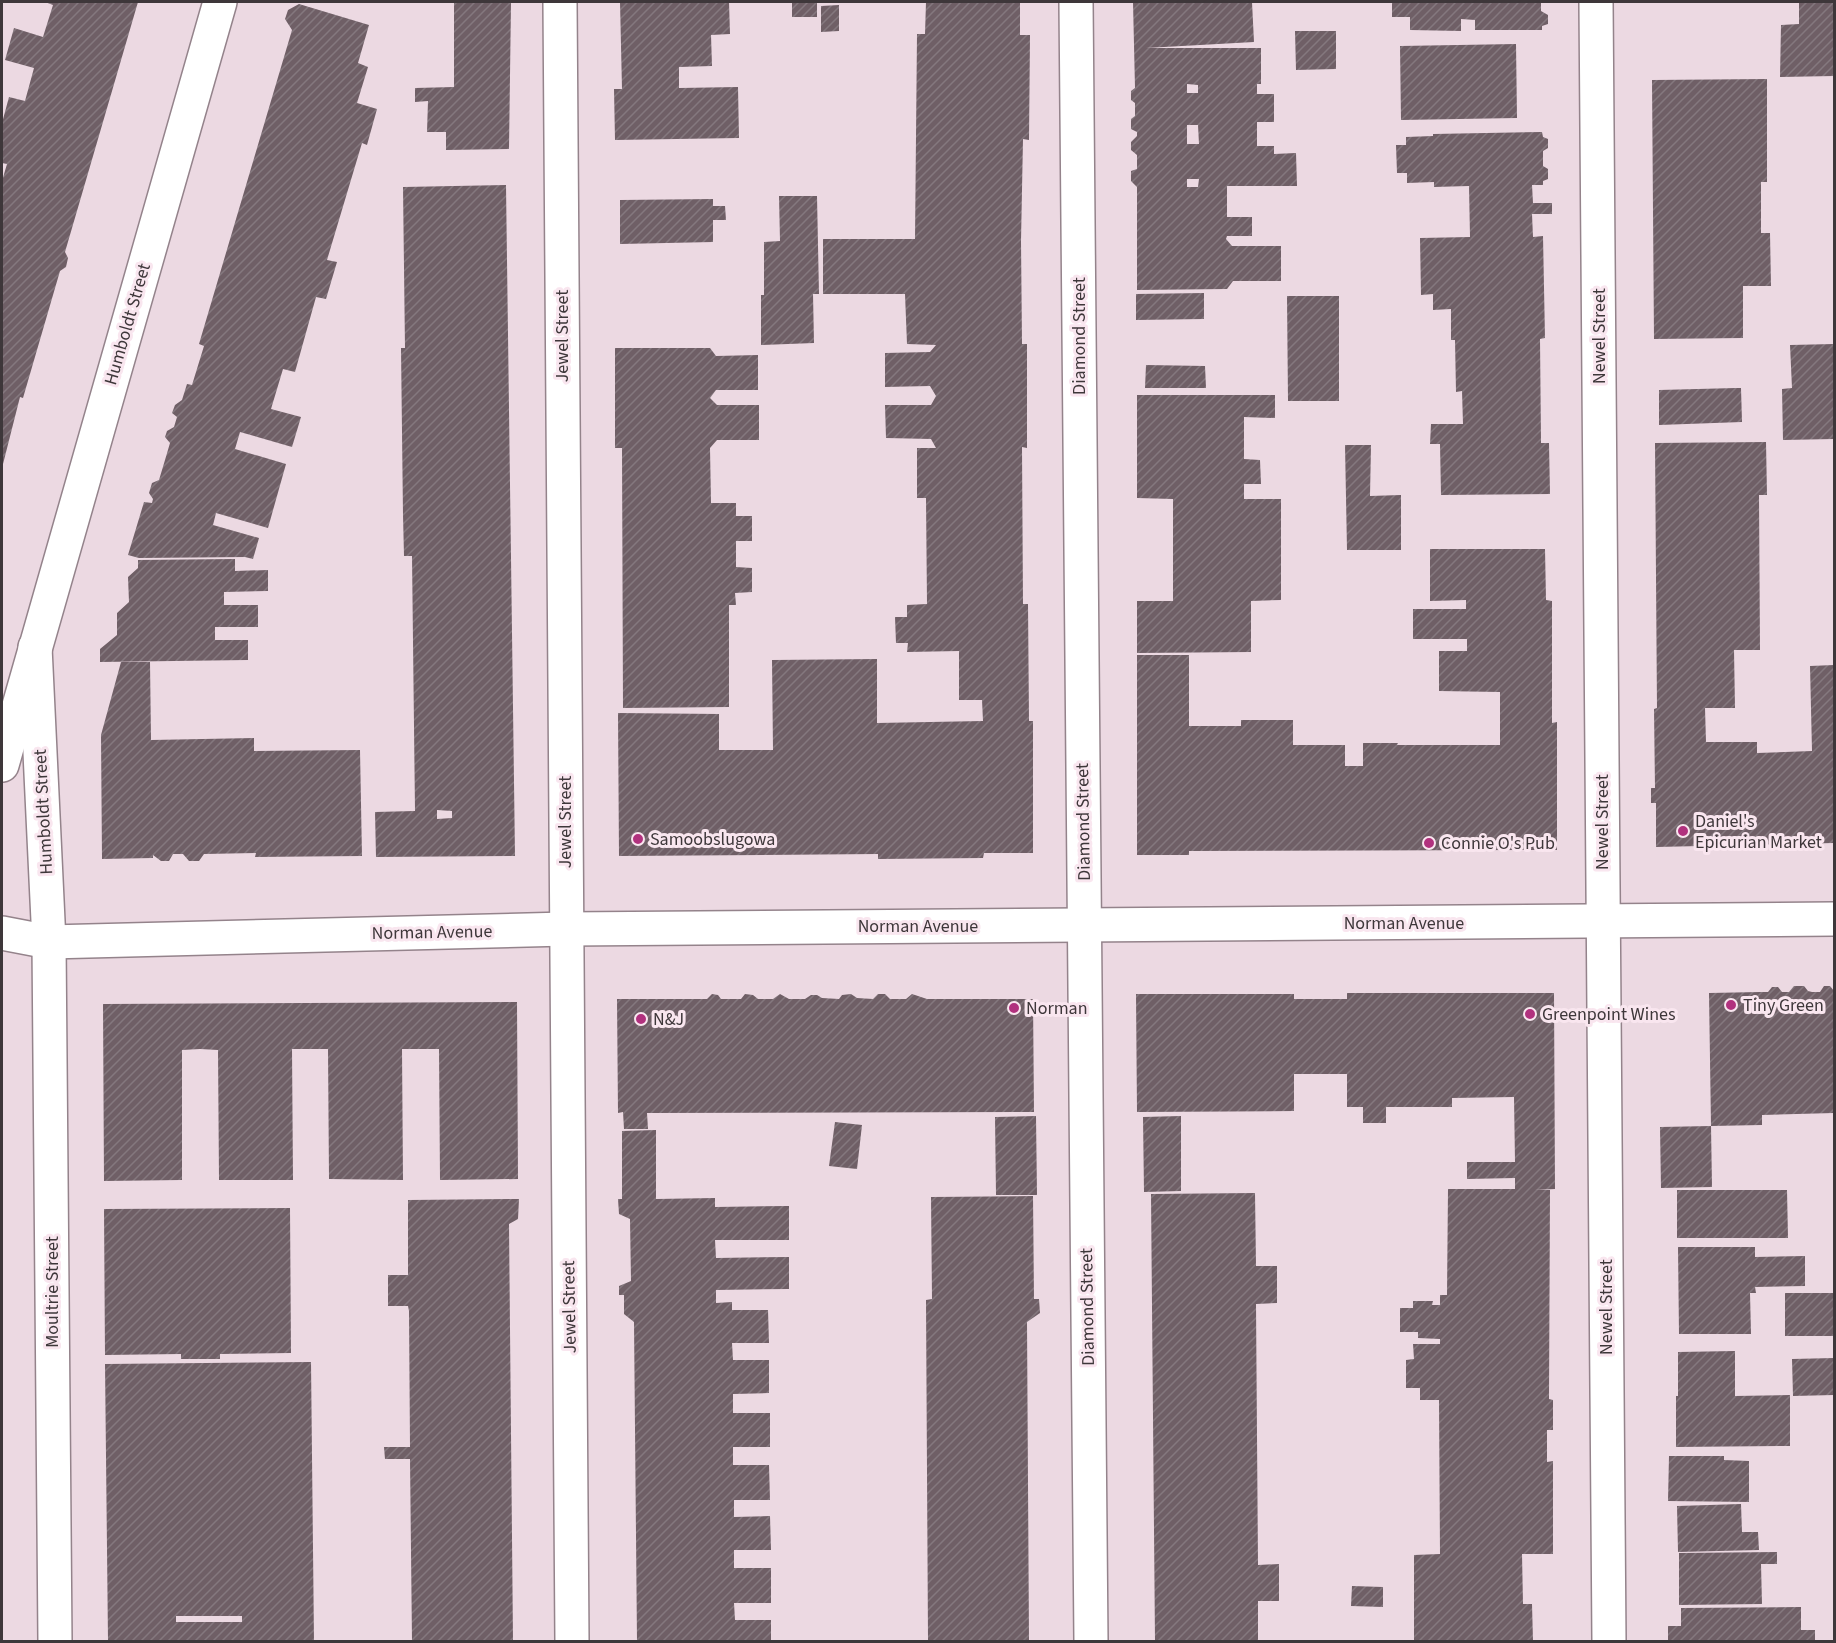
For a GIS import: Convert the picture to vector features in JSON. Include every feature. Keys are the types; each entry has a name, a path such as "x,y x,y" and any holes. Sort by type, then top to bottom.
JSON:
{"street":[{"name":"Humboldt Street","path":"2,765 220,2"},
{"name":"Jewel Street","path":"560,2 572,1641"},
{"name":"Diamond Street","path":"1076,2 1090,1641"},
{"name":"Newel Street","path":"1596,2 1609,1641"},
{"name":"Humboldt Street","path":"35,647 49,942"},
{"name":"Norman Avenue","path":"2,933 49,942 566,929 1834,919"},
{"name":"Moultrie Street","path":"49,942 55,1641"}],"building":[{"path":"45,2 138,2 65,252 68,258 66,267 60,271 23,398 20,397 2,468 2,181 7,164 2,163 2,123 9,97 25,101 34,68 5,60 14,28 43,37 53,5"},
{"path":"454,2 511,2 509,149 446,150 446,132 427,132 428,101 415,102 415,88 454,87"},
{"path":"620,2 729,2 730,34 711,35 712,66 679,67 679,88 738,87 739,138 615,140 614,89 622,89"},
{"path":"792,2 817,2 817,17 792,17"},
{"path":"926,2 1020,2 1020,35 1030,35 1029,140 1023,139 1021,241 1022,344 1027,344 1027,448 1022,447 1023,604 1028,604 1029,721 1033,721 1033,853 984,853 983,858 878,859 878,854 619,856 618,713 719,714 719,750 773,750 772,660 877,659 877,723 983,721 982,700 959,700 959,651 907,652 908,643 896,643 895,617 907,617 907,605 927,604 926,498 917,498 917,448 936,448 931,439 886,438 885,405 931,405 936,396 930,386 885,387 885,353 930,352 936,345 907,344 905,294 823,294 823,239 915,239 917,34 925,34"},
{"path":"1133,2 1252,2 1254,42 1146,48 1261,48 1261,84 1257,84 1257,94 1274,94 1274,122 1257,122 1257,146 1274,146 1274,154 1296,153 1297,186 1227,186 1227,217 1252,217 1252,236 1227,236 1226,239 1232,246 1281,246 1281,281 1233,281 1227,289 1137,290 1137,187 1131,181 1131,171 1137,169 1137,155 1131,150 1131,142 1137,136 1137,132 1131,129 1131,119 1135,116 1135,103 1131,100 1131,91 1135,88","holes":["1187,84 1198,85 1198,93 1187,93","1187,125 1198,125 1199,144 1187,144","1187,179 1199,179 1198,187 1187,187"]},
{"path":"1392,2 1541,2 1541,11 1548,15 1548,24 1542,26 1542,30 1475,30 1475,20 1461,19 1461,31 1410,30 1410,17 1392,17"},
{"path":"1799,2 1834,2 1834,76 1780,77 1781,25 1799,24"},
{"path":"299,4 369,25 358,63 368,67 357,103 377,109 367,145 362,143 327,260 337,262 326,299 316,297 295,372 283,369 271,409 301,417 292,447 240,432 235,449 286,464 268,528 216,513 213,525 259,538 253,559 245,557 139,558 128,555 144,502 152,503 153,499 149,493 152,483 159,480 165,460 170,443 165,437 167,431 174,427 177,417 172,413 175,405 182,400 187,384 192,385 204,346 199,344 292,30 285,19 288,10"},
{"path":"839,5 839,31 821,32 821,6"},
{"path":"1295,31 1336,31 1336,69 1296,70"},
{"path":"1516,44 1517,118 1401,120 1400,46"},
{"path":"1767,79 1767,182 1761,182 1761,233 1770,233 1771,286 1743,286 1743,338 1654,339 1652,80"},
{"path":"1542,132 1543,137 1548,139 1548,148 1543,151 1543,166 1548,169 1548,179 1543,181 1543,185 1532,185 1533,203 1552,203 1552,214 1532,214 1533,237 1543,236 1545,338 1540,339 1541,443 1549,443 1550,494 1441,495 1440,444 1430,444 1431,424 1463,424 1462,391 1456,392 1455,340 1451,340 1451,309 1433,310 1433,294 1421,295 1420,238 1470,237 1469,186 1434,187 1434,182 1407,183 1407,173 1397,173 1396,145 1406,145 1406,137 1433,136 1433,134"},
{"path":"506,185 515,856 376,857 375,812 415,811 412,556 404,556 403,515 401,348 405,348 403,187","holes":["437,810 452,811 452,818 437,819"]},
{"path":"779,196 817,196 819,294 813,294 814,343 761,345 764,242 780,241"},
{"path":"713,199 713,206 725,206 726,220 713,220 713,242 620,244 620,200"},
{"path":"1204,293 1204,319 1136,320 1136,294"},
{"path":"1287,296 1339,296 1339,401 1288,401"},
{"path":"1834,344 1834,439 1783,440 1782,389 1792,388 1790,345"},
{"path":"615,348 710,348 716,356 758,355 758,390 716,390 710,398 717,405 759,405 759,440 717,440 710,448 711,503 736,503 736,516 752,516 752,541 736,541 736,567 752,568 752,592 735,593 736,605 729,605 729,707 623,708 622,448 615,448"},
{"path":"1146,365 1205,366 1206,388 1145,388"},
{"path":"1741,388 1742,422 1659,425 1659,390"},
{"path":"1137,395 1275,395 1275,418 1244,417 1244,459 1260,460 1261,484 1244,484 1244,499 1281,499 1281,600 1251,601 1251,652 1137,653 1137,601 1173,601 1173,499 1137,498"},
{"path":"1766,442 1767,495 1759,495 1760,650 1734,650 1735,708 1705,708 1706,742 1757,742 1757,753 1812,751 1810,666 1834,665 1834,843 1656,847 1656,803 1651,803 1651,788 1655,788 1654,709 1657,708 1655,443"},
{"path":"1345,445 1371,445 1370,496 1401,495 1401,550 1347,550"},
{"path":"1430,549 1545,549 1546,600 1552,601 1552,723 1557,722 1557,850 1189,851 1189,855 1137,855 1137,655 1189,655 1189,726 1241,726 1241,720 1293,720 1293,745 1345,745 1345,766 1363,766 1363,743 1500,745 1500,692 1439,691 1439,651 1467,651 1467,639 1413,639 1413,609 1466,609 1466,600 1430,601"},
{"path":"235,559 235,571 268,570 268,591 224,592 224,605 258,605 258,627 215,627 215,640 248,640 248,660 100,662 100,649 117,635 117,613 129,602 128,577 138,568 138,560"},
{"path":"121,662 150,662 151,740 254,738 254,751 360,750 362,856 255,857 256,853 204,854 199,861 189,861 183,854 173,854 169,861 161,861 153,855 153,858 102,859 101,735"},
{"path":"1794,986 1804,986 1808,991 1820,992 1824,986 1830,986 1834,991 1834,1113 1762,1115 1762,1125 1711,1126 1709,993 1768,992 1772,987 1778,987 1782,992 1789,992"},
{"path":"1347,993 1554,993 1555,1189 1535,1190 1550,1190 1549,1399 1553,1400 1553,1430 1547,1430 1547,1462 1553,1461 1553,1554 1522,1554 1523,1604 1532,1604 1533,1641 1414,1641 1414,1555 1440,1554 1439,1400 1420,1400 1420,1388 1406,1388 1406,1360 1414,1359 1413,1344 1440,1344 1440,1339 1418,1338 1418,1332 1400,1332 1400,1308 1413,1308 1413,1301 1433,1301 1432,1305 1440,1305 1440,1295 1447,1295 1448,1189 1515,1189 1515,1178 1467,1179 1467,1162 1515,1162 1514,1097 1452,1098 1452,1107 1386,1107 1386,1123 1363,1123 1363,1107 1347,1107 1347,1074 1294,1074 1294,1111 1137,1112 1136,994 1294,994 1294,999 1347,999"},
{"path":"712,994 718,995 721,999 741,999 745,994 753,995 758,999 773,999 780,994 789,999 805,999 811,995 817,995 822,998 839,999 842,995 851,994 857,998 873,999 878,994 885,994 890,999 906,999 912,994 927,999 1033,999 1034,1112 647,1113 648,1129 624,1129 623,1112 618,1113 617,999 707,999"},
{"path":"517,1002 518,1179 440,1180 439,1049 402,1049 403,1180 329,1179 328,1049 292,1049 293,1180 219,1180 218,1050 200,1049 182,1050 182,1180 104,1181 103,1004"},
{"path":"1036,1116 1037,1195 996,1195 995,1117"},
{"path":"1181,1116 1181,1191 1144,1192 1143,1117"},
{"path":"835,1122 862,1125 857,1169 829,1166"},
{"path":"1711,1126 1712,1187 1661,1188 1660,1127"},
{"path":"656,1130 656,1199 715,1198 715,1207 789,1206 789,1240 715,1240 716,1258 789,1257 789,1289 716,1290 716,1303 732,1302 732,1310 768,1310 769,1343 732,1343 733,1360 769,1360 769,1393 733,1394 733,1413 770,1413 770,1447 733,1447 733,1465 769,1465 770,1500 734,1500 734,1517 770,1516 771,1550 734,1550 734,1568 771,1568 771,1603 734,1603 735,1620 771,1620 771,1641 637,1641 634,1322 624,1314 624,1295 619,1295 619,1286 631,1281 630,1219 619,1214 618,1199 622,1199 622,1131"},
{"path":"1677,1190 1787,1190 1788,1238 1677,1238"},
{"path":"1255,1193 1256,1266 1277,1266 1277,1303 1256,1304 1258,1565 1279,1564 1279,1601 1258,1601 1258,1641 1155,1641 1151,1194"},
{"path":"1033,1196 1034,1299 1039,1299 1040,1313 1027,1322 1029,1641 928,1641 926,1300 932,1299 931,1197"},
{"path":"519,1199 518,1219 509,1224 513,1641 412,1641 410,1459 385,1459 384,1447 410,1447 409,1311 408,1306 388,1306 388,1275 408,1275 408,1200"},
{"path":"290,1208 291,1353 220,1354 220,1359 181,1359 181,1354 105,1355 104,1209"},
{"path":"1678,1247 1755,1247 1755,1257 1805,1256 1805,1286 1755,1287 1756,1293 1750,1293 1751,1334 1679,1334"},
{"path":"1785,1293 1834,1293 1834,1336 1785,1336"},
{"path":"1735,1351 1735,1396 1790,1395 1790,1446 1676,1447 1678,1352"},
{"path":"1834,1358 1834,1395 1793,1396 1792,1359"},
{"path":"311,1362 314,1641 108,1641 105,1364","holes":["176,1616 242,1616 242,1622 176,1622"]},
{"path":"1669,1456 1724,1456 1724,1460 1749,1461 1749,1502 1668,1501"},
{"path":"1741,1504 1742,1532 1758,1532 1759,1550 1678,1552 1677,1506"},
{"path":"1777,1552 1777,1564 1761,1564 1762,1604 1679,1605 1679,1553"},
{"path":"1352,1586 1383,1587 1383,1607 1351,1606"},
{"path":"1801,1607 1801,1630 1815,1630 1815,1641 1668,1641 1668,1626 1681,1626 1681,1608"}],"place":[{"name":"Daniel's Epicurian Market","path":"1683,831"},
{"name":"Samoobslugowa","path":"638,839"},
{"name":"Connie O's Pub","path":"1429,843"},
{"name":"Tiny Green","path":"1731,1005"},
{"name":"Norman","path":"1014,1008"},
{"name":"Greenpoint Wines","path":"1530,1014"},
{"name":"N&J","path":"641,1019"}]}
